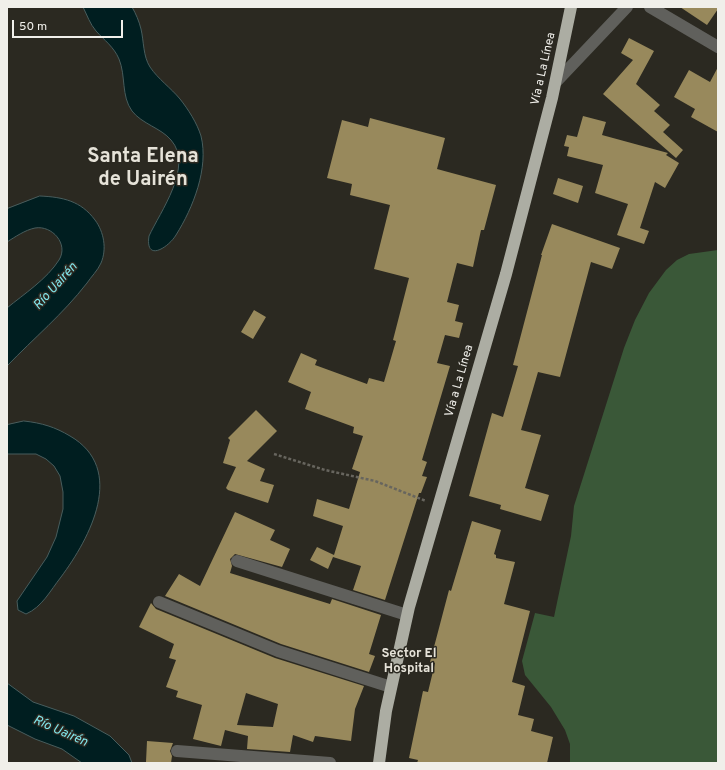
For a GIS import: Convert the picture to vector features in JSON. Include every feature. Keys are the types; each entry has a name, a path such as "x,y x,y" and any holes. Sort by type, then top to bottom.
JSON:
{"highway":[{"name":"Vía a La Línea","path":"379,763 391,687 407,615 506,274 556,82 571,7"}],"street":[{"path":"556,82 627,7"},
{"path":"650,7 718,47"},
{"path":"237,561 407,615"},
{"path":"159,602 278,651 391,687"},
{"path":"177,751 330,763"}],"path":[{"path":"274,454 325,470 375,481 438,505"}],"green space":[{"path":"718,250 718,763 570,763 570,744 565,730 551,707 525,675 522,661 535,613 554,617 571,536 574,506 624,348 635,320 649,293 666,270 677,260 689,254"}],"water":[{"path":"83,7 132,7 140,26 145,54 150,67 183,103 195,121 201,136 203,161 198,187 188,213 173,240 158,250 154,251 151,249 149,244 149,236 173,189 179,163 177,151 167,136 141,119 132,111 126,99 119,59 112,47 94,28"},
{"name":"Río Uairén","path":"40,196 64,199 84,208 95,220 101,230 104,241 103,258 98,268 78,294 58,316 7,366 7,308 48,274 62,254 62,248 57,237 47,229 35,228 28,230 7,242 7,209"},
{"path":"24,421 43,424 59,430 70,436 87,450 97,466 100,485 98,504 92,524 83,543 61,577 45,598 37,607 26,614 18,610 17,601 47,557 56,537 63,509 63,492 60,476 54,466 46,459 36,454 7,454 7,425"},
{"name":"Río Uairén","path":"7,683 33,702 74,716 110,736 129,755 132,763 82,763 62,749 35,739 7,725"}],"building":[{"path":"680,7 718,7 718,9 707,25"},
{"path":"629,38 654,51 636,84 660,105 654,111 670,125 663,132 683,150 676,158 603,94 633,60 621,53"},
{"path":"718,67 718,132 691,117 695,109 674,97 689,70 710,82"},
{"path":"583,116 606,122 602,135 668,153 666,155 679,163 665,188 655,182 640,228 649,231 644,244 617,235 628,204 595,193 603,165 567,156 569,147 564,146 567,135 577,137"},
{"path":"370,118 445,138 437,169 496,185 484,230 481,230 473,267 457,263 447,302 459,305 455,321 463,323 459,338 445,335 437,363 450,366 422,460 427,462 422,476 427,477 421,493 419,493 385,600 353,590 361,566 333,557 328,569 310,560 317,547 334,555 343,526 313,516 317,499 349,509 360,472 352,469 363,436 353,433 354,427 305,409 311,392 288,382 301,353 317,360 315,365 367,384 369,378 384,382 396,341 393,340 409,278 374,269 390,205 350,195 352,184 327,178 342,120 368,127"},
{"path":"558,178 583,186 578,203 553,194"},
{"path":"552,224 620,248 612,269 591,262 560,377 538,372 521,430 541,435 525,488 549,495 541,521 500,509 501,505 469,496 492,413 503,417 518,366 513,365 541,255"},
{"path":"254,310 266,317 253,339 241,332"},
{"path":"256,410 277,431 247,461 265,469 260,481 274,485 268,503 228,490 226,488 236,467 223,463 230,440 228,438"},
{"path":"235,512 275,530 270,540 290,549 282,567 235,554 230,559 232,566 230,573 330,604 332,599 381,615 369,654 375,656 369,672 281,644 165,596 179,574 200,586"},
{"path":"472,521 501,530 494,554 496,555 496,558 515,562 504,604 530,611 512,682 525,686 518,715 534,719 531,731 553,737 547,763 417,763 418,760 409,758 423,691 428,692 435,663 430,662 449,590 451,591"},
{"path":"151,603 156,609 275,658 364,686 355,709 351,741 315,736 313,742 293,735 290,752 247,749 248,736 225,730 221,746 193,739 202,705 176,697 178,691 166,687 176,660 169,658 174,644 139,627","holes":["246,693 278,704 273,727 237,725"]},
{"path":"147,741 173,743 170,751 172,756 171,763 146,762"}],"district":[{"name":"Santa Elena de Uairén","path":"143,170"},
{"name":"Sector El Hospital","path":"409,662"}]}
